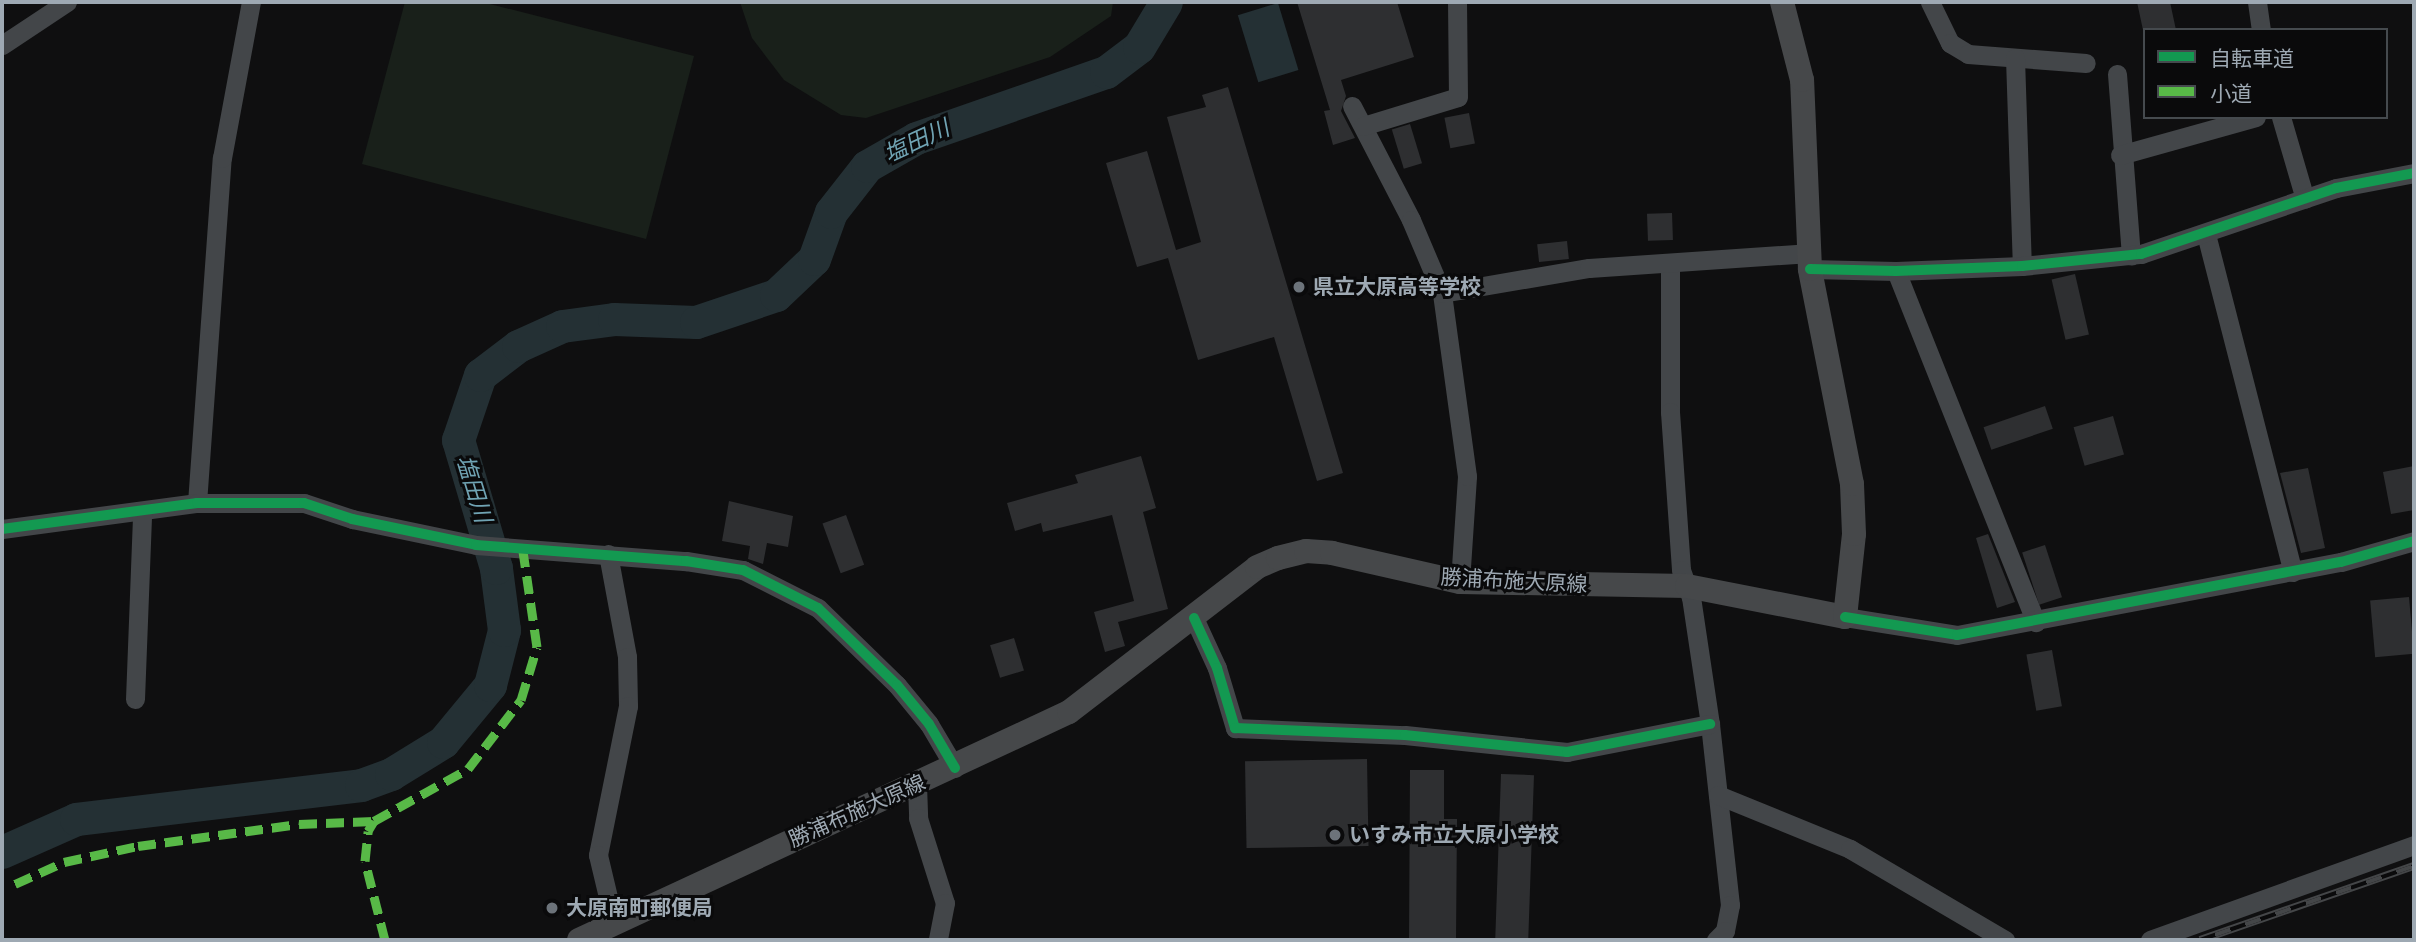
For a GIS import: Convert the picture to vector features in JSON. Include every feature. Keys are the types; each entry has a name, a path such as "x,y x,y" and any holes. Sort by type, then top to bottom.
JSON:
{"main road":[{"path":"1782,2 1802,80 1810,261 1852,484 1854,534 1845,617"},
{"name":"勝浦布施大原線","path":"579,940 955,768 1069,712 1257,567 1306,551 1460,582 1687,586 1845,617"}],"street":[{"path":"2,45 66,2"},
{"path":"197,503 222,158 251,2"},
{"path":"1363,126 1458,97 1457,2"},
{"path":"1930,2 1950,43 1968,54 2086,63"},
{"path":"2257,2 2261,28"},
{"path":"2015,58 2022,266"},
{"path":"2117,74 2120,155 2131,255"},
{"path":"1353,106 1411,220 1442,293 1467,477 1460,582"},
{"path":"2120,155 2249,119"},
{"path":"2282,119 2305,199"},
{"path":"1442,293 1589,268 1810,261 1896,271 2022,266 2131,255 2206,234 2336,188 2414,173"},
{"path":"2206,234 2293,572"},
{"path":"1670,265 1670,412 1681,570 1687,586 1710,724 1730,905 1725,931 1716,940"},
{"path":"1896,271 2036,622"},
{"path":"2,529 142,514 197,503 304,503 352,519 476,545 523,551 608,554 743,570 818,608 897,685 929,724 955,768"},
{"path":"135,699 142,514"},
{"path":"1845,617 1937,635 2036,622 2293,572 2414,541"},
{"path":"608,554 627,657 628,706 598,855 614,922"},
{"path":"1194,618 1217,668 1235,728 1405,735 1567,752 1710,724"},
{"path":"917,784 918,818 945,903 938,940"},
{"path":"1718,795 1850,849 2005,940"},
{"path":"2150,940 2414,845"}],"shaded area":[{"path":"405,2 482,2 694,56 646,239 362,164"},
{"path":"740,2 1113,2 1111,16 1050,57 866,118 841,115 784,80 752,38"},
{"path":"1278,3 1298,70 1258,82 1238,15"}],"building":[{"path":"1297,2 1397,2 1414,57 1341,80 1346,96 1341,111 1355,138 1333,145 1324,111 1330,110"},
{"path":"2137,2 2170,2 2176,28 2143,30"},
{"path":"1228,87 1343,473 1317,481 1274,337 1198,360 1168,258 1137,267 1106,163 1147,151 1176,250 1201,242 1167,117 1206,107 1202,95"},
{"path":"1469,113 1475,143 1450,148 1444,118"},
{"path":"1410,124 1422,163 1404,169 1392,130"},
{"path":"1672,213 1673,240 1648,241 1647,214"},
{"path":"1567,241 1569,259 1539,262 1537,244"},
{"path":"2075,274 2089,334 2066,340 2052,279"},
{"path":"2045,406 2053,429 1991,450 1984,427"},
{"path":"2113,416 2124,454 2085,466 2074,427"},
{"path":"1141,456 1156,508 1143,512 1168,609 1118,622 1125,646 1105,652 1094,612 1134,601 1112,515 1043,532 1041,523 1015,531 1007,503 1078,483 1075,475"},
{"path":"2414,466 2414,510 2391,514 2383,472"},
{"path":"2308,468 2325,548 2301,553 2280,473"},
{"path":"729,501 793,516 788,547 767,543 763,564 748,559 750,546 722,541"},
{"path":"846,515 864,565 841,573 823,524"},
{"path":"1988,534 2015,602 1997,608 1976,538"},
{"path":"2045,545 2062,597 2039,605 2022,552"},
{"path":"2409,597 2414,654 2375,657 2370,600"},
{"path":"1014,638 1024,671 1000,678 990,645"},
{"path":"2052,650 2062,706 2036,711 2026,655"},
{"path":"1367,759 1369,846 1247,848 1245,761"},
{"path":"1410,770 1444,770 1444,819 1457,819 1456,940 1409,940"},
{"path":"1501,774 1534,775 1528,940 1495,940"}],"waterway":[{"name":"塩田川","path":"2,852 76,819 361,785 391,774 443,742 490,685 504,630 496,568 458,440 480,375 518,346 562,326 614,319 696,322 776,295 814,259 831,212 867,166 916,138 1106,72 1139,47 1166,2"}],"railway":[{"path":"2200,940 2414,866"}],"marked path":[{"path":"385,940 365,861 368,831 374,821 468,769 521,700 537,647 523,551"},
{"path":"15,884 64,862 138,846 299,824 374,821"}],"cycle path":[{"path":"1810,269 1896,271 2022,266 2141,254 2336,188 2414,173"},
{"path":"2,529 197,503 304,503 352,519 476,545 686,561 743,570 818,608 897,685 929,724 955,768"},
{"path":"1845,617 1957,635 2341,562 2414,541"},
{"path":"1194,618 1217,668 1235,728 1405,735 1567,752 1710,724"}],"place":[{"name":"県立大原高等学校","path":"1299,287"},
{"name":"いすみ市立大原小学校","path":"1335,835"},
{"name":"大原南町郵便局","path":"552,908"}]}
